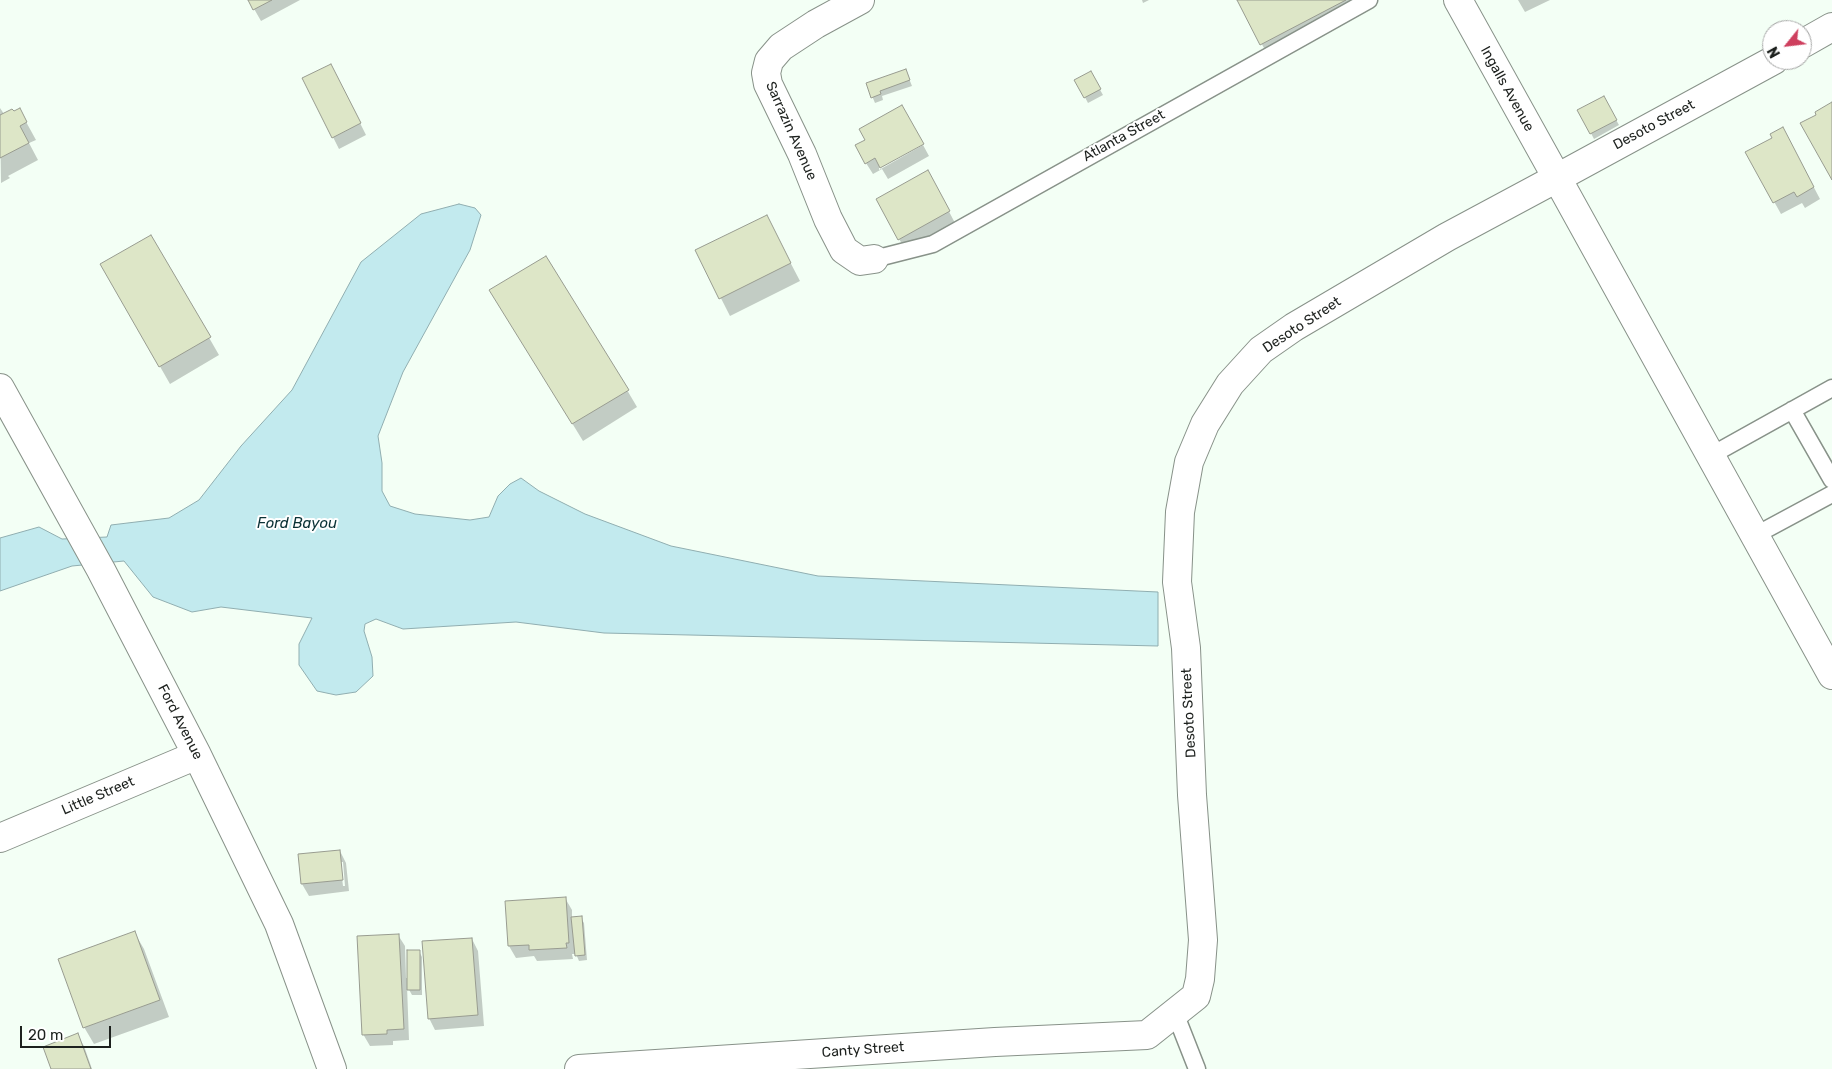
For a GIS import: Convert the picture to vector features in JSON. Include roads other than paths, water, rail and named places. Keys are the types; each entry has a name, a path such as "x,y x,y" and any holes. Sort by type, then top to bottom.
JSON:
{"street":[{"name":"Ingalls Avenue","path":"1458,0 1832,675"},
{"name":"Sarrazin Avenue","path":"851,5 781,47 769,61 766,72 768,84 802,154 828,219 844,250 860,261 874,259"},
{"path":"1812,38 1832,26"},
{"name":"Desoto Street","path":"1147,1035 1196,996 1200,979 1203,940 1192,795 1186,648 1177,582 1180,512 1189,462 1205,424 1230,384 1262,350 1294,327 1430,247 1762,67"},
{"name":"Ford Avenue","path":"0,388 101,570 197,755 279,924 332,1069"},
{"name":"Little Street","path":"0,838 197,755"},
{"name":"Canty Street","path":"578,1069 995,1042 1147,1035"}],"lane":[{"name":"Atlanta Street","path":"874,259 933,244 1369,0"},
{"path":"1710,456 1832,388"},
{"path":"1792,410 1832,480"},
{"path":"1754,536 1832,494"},
{"path":"1175,1013 1197,1069"}],"water":[{"name":"Ford Bayou","path":"459,204 475,208 481,215 470,250 403,372 378,436 382,463 382,491 390,506 415,514 470,520 489,517 498,496 510,484 521,478 539,491 585,514 671,546 818,576 1158,592 1158,646 604,633 516,622 403,629 376,619 365,624 364,631 372,657 373,676 356,692 336,695 317,691 299,665 299,644 312,618 221,607 192,612 153,597 124,561 72,566 0,591 0,538 39,527 62,539 107,537 111,525 169,518 199,500 241,446 292,390 361,262 421,214"}]}
